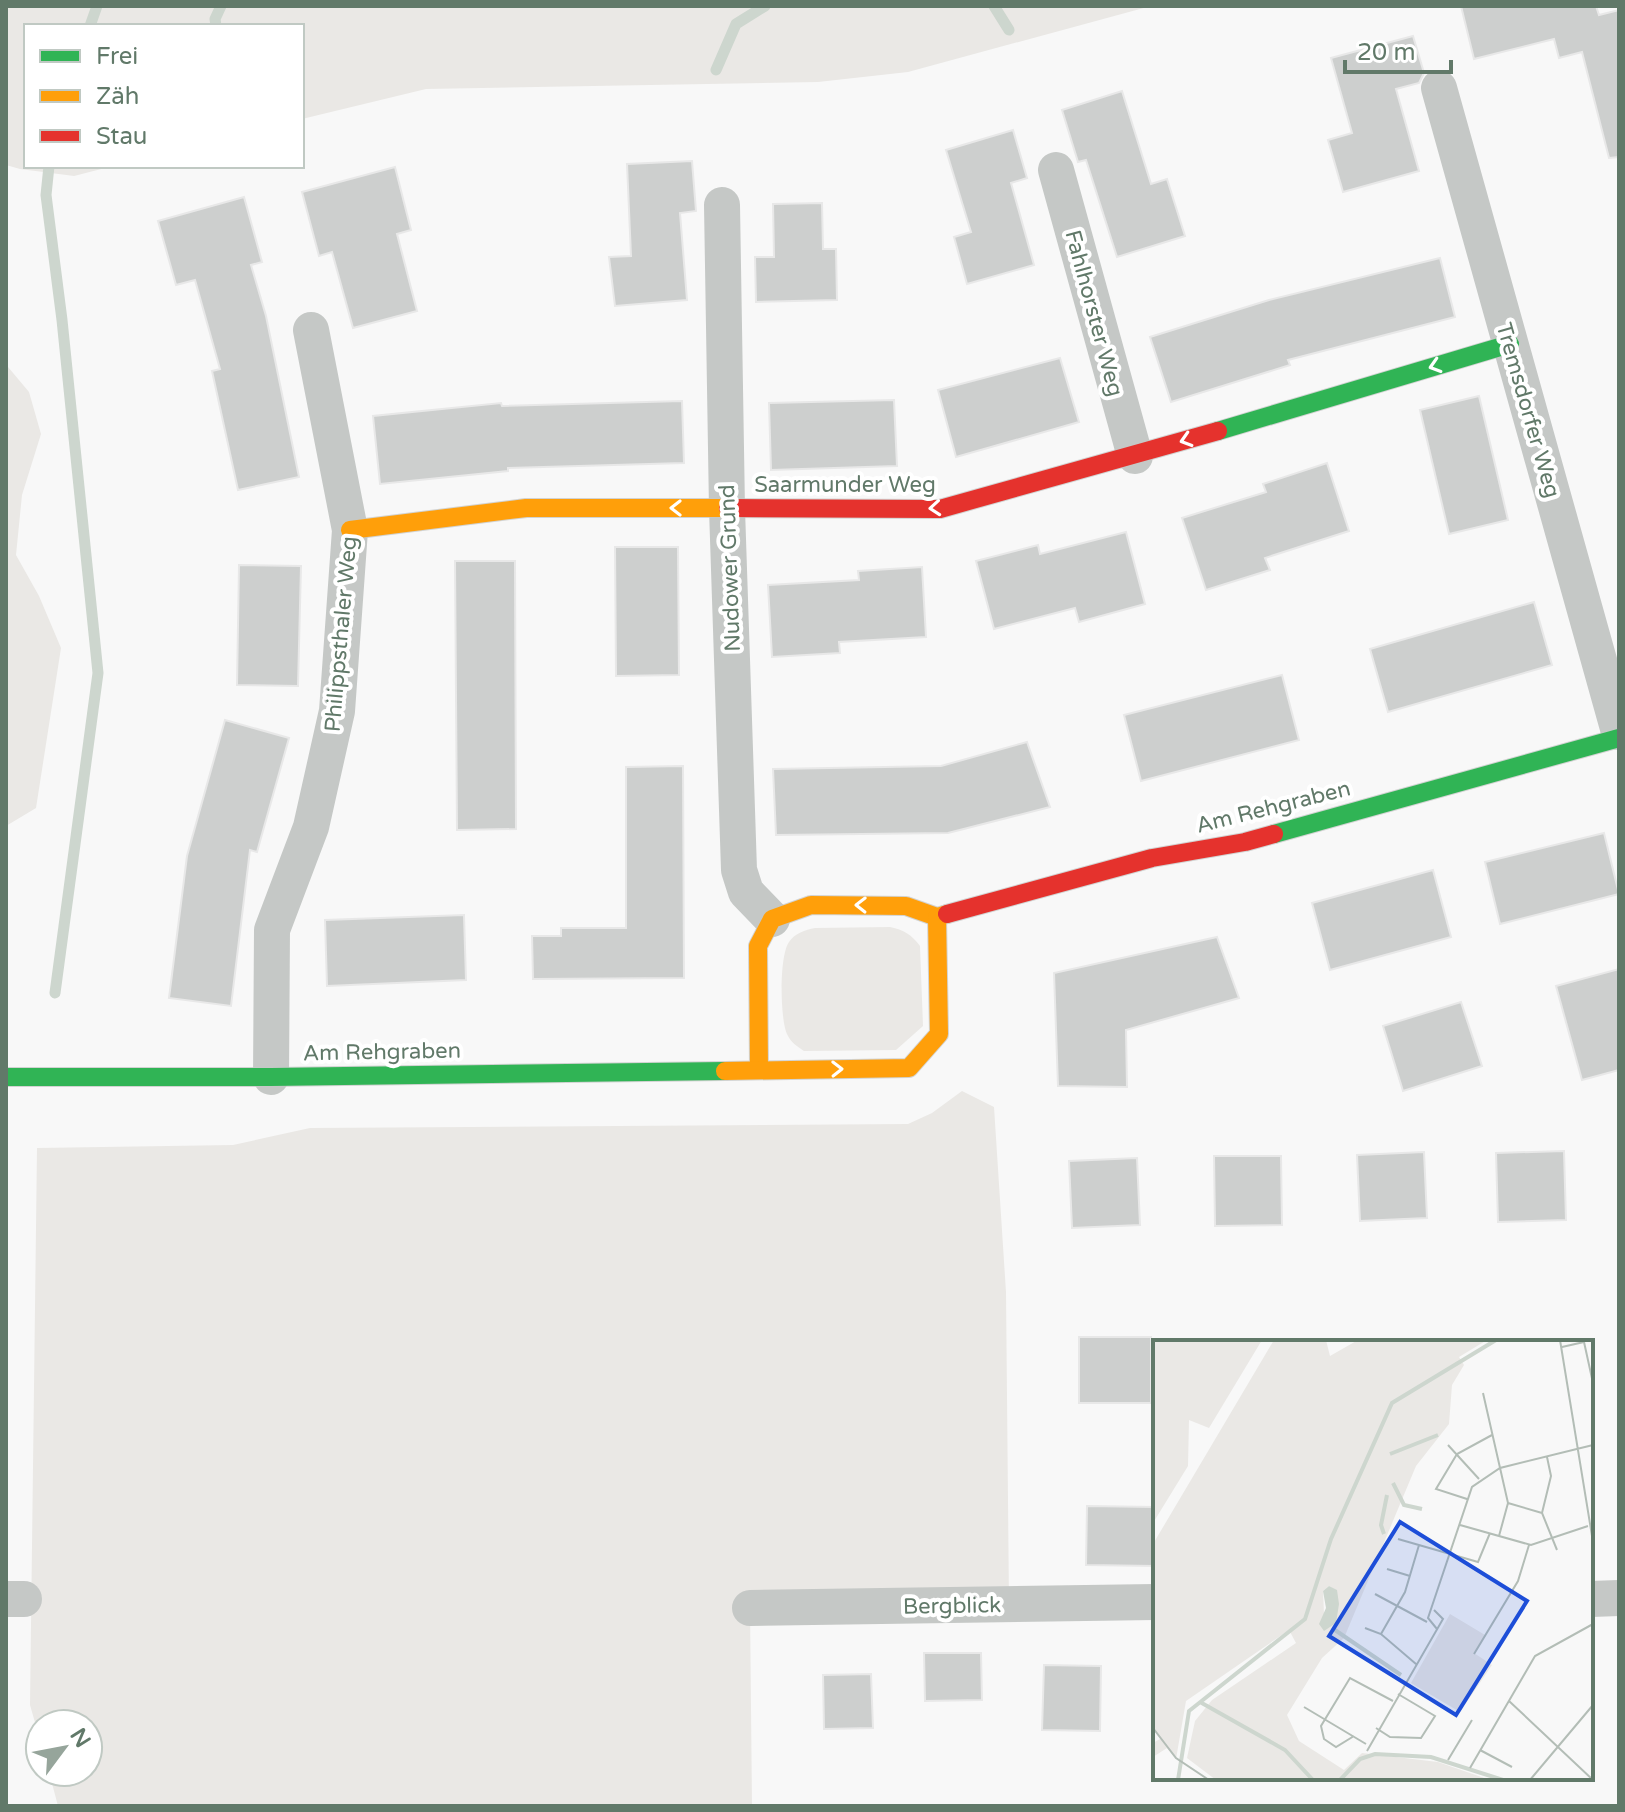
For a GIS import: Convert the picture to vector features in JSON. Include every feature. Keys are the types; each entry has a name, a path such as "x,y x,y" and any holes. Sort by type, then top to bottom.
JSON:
{"street":[{"name":"Tremsdorfer Weg","path":"1439,88 1619,735"},
{"name":"Fahlhorster Weg","path":"1056,170 1135,456"},
{"name":"Nudower Grund","path":"722,205 727,509 739,870 746,892 772,919"},
{"name":"Philippsthaler Weg","path":"271,1077 272,930 311,827 337,711 350,530 311,330"},
{"name":"Saarmunder Weg","path":"350,530 526,508 940,509 1135,456 1510,344"},
{"name":"Am Rehgraben","path":"6,1077 271,1077 909,1068 939,1034 937,917 1152,858 1245,842 1619,735"},
{"path":"759,1070 758,946 772,919 811,905 906,906 937,917"},
{"path":"1593,1599 1619,1598"},
{"name":"Bergblick","path":"750,1608 1153,1602"}],"shaded area":[{"path":"6,6 1151,6 908,72 818,82 426,89 304,119 304,24 24,24 24,168 105,168 74,176 20,169 6,165"},
{"path":"6,368 29,392 41,434 22,495 16,555 39,596 61,648 36,808 6,826"},
{"path":"890,927 907,933 920,946 923,1026 896,1050 804,1051 797,1046 787,1034 782,1002 783,960 791,939 800,932 815,928"},
{"path":"962,1091 994,1107 1006,1292 1009,1604 750,1608 752,1806 58,1806 53,1788 104,1788 104,1708 31,1708 30,1705 37,1148 233,1145 310,1128 908,1124 932,1113"}],"building":[{"path":"1461,6 1596,6 1599,15 1619,10 1619,157 1609,158 1582,52 1559,58 1554,39 1474,59"},
{"path":"1413,36 1424,73 1419,83 1396,89 1419,171 1343,192 1328,140 1352,133 1331,58"},
{"path":"1122,91 1151,184 1167,179 1185,236 1117,257 1086,160 1078,162 1062,110"},
{"path":"1013,130 1027,178 1011,183 1034,265 967,284 954,237 971,232 946,150"},
{"path":"692,161 696,211 680,213 687,300 615,306 609,257 631,256 627,164"},
{"path":"395,167 411,230 397,234 417,311 353,328 332,252 319,256 302,192"},
{"path":"244,197 262,262 251,265 266,316 299,477 238,490 212,371 220,369 195,280 176,285 158,221"},
{"path":"822,203 823,249 836,249 837,300 756,302 755,257 774,257 773,204"},
{"path":"1440,258 1455,317 1288,360 1290,365 1171,402 1150,337 1269,300"},
{"path":"1060,358 1079,422 956,457 938,390"},
{"path":"1479,396 1508,520 1449,534 1420,410"},
{"path":"894,400 897,466 771,470 769,403"},
{"path":"682,401 684,463 508,468 508,471 380,484 373,416 501,403 502,406"},
{"path":"1327,463 1349,531 1265,558 1270,570 1206,590 1182,518 1266,492 1263,484"},
{"path":"1126,532 1145,604 1079,622 1075,608 994,629 976,561 1038,545 1040,554"},
{"path":"615,547 678,547 679,675 616,676"},
{"path":"455,561 515,561 516,829 457,830"},
{"path":"239,565 301,566 298,686 237,685"},
{"path":"922,567 926,637 839,642 840,653 772,657 768,585 859,580 858,571"},
{"path":"1534,602 1552,665 1388,712 1370,649"},
{"path":"1282,675 1299,740 1141,781 1124,715"},
{"path":"225,720 289,738 257,852 250,850 231,1006 169,998 187,856"},
{"path":"1027,742 1050,807 948,833 776,835 773,769 941,766"},
{"path":"683,766 684,978 533,979 532,936 561,936 561,928 626,928 626,767"},
{"path":"1604,833 1619,894 1500,924 1485,862"},
{"path":"1433,870 1451,937 1330,970 1312,903"},
{"path":"464,915 466,980 327,986 325,920"},
{"path":"1217,937 1239,998 1126,1030 1127,1087 1058,1086 1054,973"},
{"path":"1619,969 1619,1070 1582,1080 1556,986"},
{"path":"1461,1002 1482,1066 1403,1091 1383,1026"},
{"path":"1564,1151 1566,1220 1498,1222 1496,1153"},
{"path":"1424,1152 1427,1218 1360,1221 1357,1155"},
{"path":"1214,1156 1281,1156 1282,1225 1215,1226"},
{"path":"1137,1158 1140,1225 1072,1228 1069,1161"},
{"path":"1079,1337 1151,1337 1151,1403 1079,1403"},
{"path":"1087,1506 1153,1507 1153,1566 1086,1565"},
{"path":"924,1653 981,1653 982,1700 925,1701"},
{"path":"1044,1665 1101,1666 1100,1731 1042,1730"},
{"path":"871,1674 873,1728 824,1729 823,1675"}],"waterway":[{"path":"91,24 97,6"},
{"path":"216,24 221,6"},
{"path":"716,70 736,24 765,6"},
{"path":"994,6 1009,30"},
{"path":"49,168 46,195 98,673 55,993"}],"traffic: fast":[{"path":"1218,431 1510,344"},
{"path":"1274,834 1619,738"},
{"path":"6,1077 725,1071"}],"traffic: slow":[{"path":"350,530 526,508 728,508"},
{"path":"759,1070 758,946 772,919 811,905 906,906 937,917 947,914"},
{"path":"725,1071 909,1068 939,1034 937,917"}],"traffic: jam":[{"path":"728,508 940,509 1218,431"},
{"path":"947,914 1152,858 1274,834"}]}
